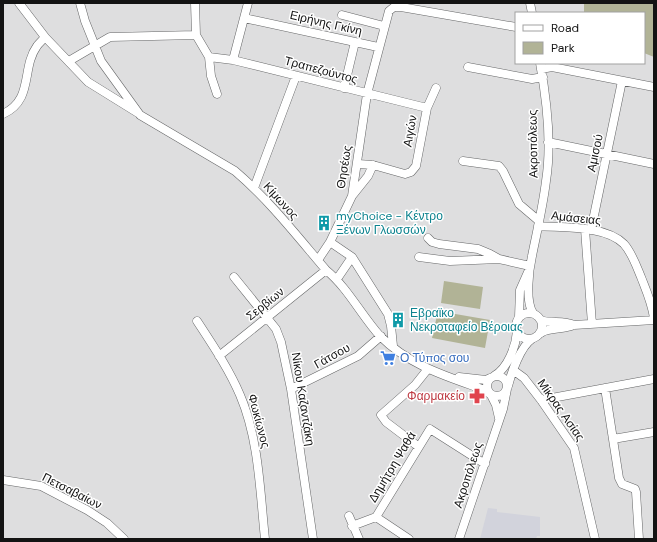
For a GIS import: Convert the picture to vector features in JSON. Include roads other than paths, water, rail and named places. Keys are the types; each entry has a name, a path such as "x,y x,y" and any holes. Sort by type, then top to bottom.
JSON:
{"street":[{"path":"19,3 46,37 88,82 140,115"},
{"path":"80,3 94,46"},
{"path":"195,3 196,35 209,56 211,76 217,94"},
{"path":"233,60 248,3"},
{"name":"Θησέως","path":"318,260 330,242 352,196 358,164 367,94 378,47 389,11 394,7 401,6 515,27"},
{"path":"342,15 384,26"},
{"name":"Ειρήνης Γκίνη","path":"244,18 378,47"},
{"path":"69,61 110,37 196,35"},
{"path":"3,114 13,110 20,101 36,47 46,37"},
{"path":"344,88 355,42"},
{"name":"Κίμωνος","path":"94,46 104,67 140,115 235,171 254,188 326,270 337,279 380,336 413,362 427,370 448,376 482,389 490,394"},
{"name":"Τραπεζούντος","path":"209,56 233,60 427,108"},
{"path":"541,66 654,87"},
{"name":"Ακροπόλεως","path":"519,318 520,290 529,268 546,181 548,142 541,66"},
{"path":"468,67 532,79 543,78"},
{"path":"254,188 296,76"},
{"name":"Αμισού","path":"592,324 588,229 607,154 622,81"},
{"name":"Αιγών","path":"373,165 405,174 411,172 416,166 427,108 436,88"},
{"path":"548,142 654,164"},
{"path":"463,161 499,166 503,171 519,204 538,224"},
{"path":"352,196 368,176 373,165 358,164"},
{"name":"Αμάσειας","path":"538,224 588,229 612,236 623,243 630,253 652,308 654,319"},
{"path":"428,238 432,242 439,244 478,249 499,259 529,268"},
{"path":"330,242 352,257 388,314 393,346"},
{"path":"337,279 352,257"},
{"path":"419,257 450,261 499,259"},
{"name":"Ακροπόλεως","path":"529,268 529,302 533,313"},
{"name":"Σερβίων","path":"219,356 326,270"},
{"name":"Νίκου Καζαντζάκη","path":"234,277 276,329 281,342 291,390 313,539"},
{"path":"499,418 496,405 486,388 491,377 499,373 508,362 517,330 516,324 519,318 525,313 533,313 542,320 564,321 574,325"},
{"path":"517,330 523,337 532,339 544,330 564,329 574,325 654,319"},
{"path":"541,333 543,326 542,320"},
{"name":"Φωκίωνος","path":"197,321 240,394 250,424 256,458 265,539"},
{"name":"Γάτσου","path":"291,390 358,356 380,336"},
{"name":"Ακροπόλεως","path":"459,539 503,409 507,387 513,370 525,347 532,339"},
{"path":"419,447 386,422 381,415 415,385 427,370"},
{"name":"Μίκρας Ασίας","path":"513,370 524,378 574,448 594,539"},
{"name":"Κίμωνος","path":"448,376 486,380 491,377"},
{"path":"490,394 501,396 507,387 503,377 491,377"},
{"path":"541,400 654,379"},
{"path":"605,388 620,481 636,490 639,539"},
{"name":"Δημήτρη Ψαθά","path":"352,526 376,517 430,429 485,464"},
{"path":"613,438 654,432"},
{"name":"Πετσαβαίων","path":"3,480 41,486 87,510 107,523 124,539"},
{"path":"349,516 352,526 359,539"},
{"path":"376,517 409,539"}],"place":[{"name":"myChoice - Κέντρο Ξένων Γλωσσών","path":"324,223"},
{"name":"Εβραϊκο Νεκροταφείο Βέροιας","path":"398,320"},
{"name":"Ο Τύπος σου","path":"388,358"},
{"name":"Φαρμακείο","path":"477,396"}]}
